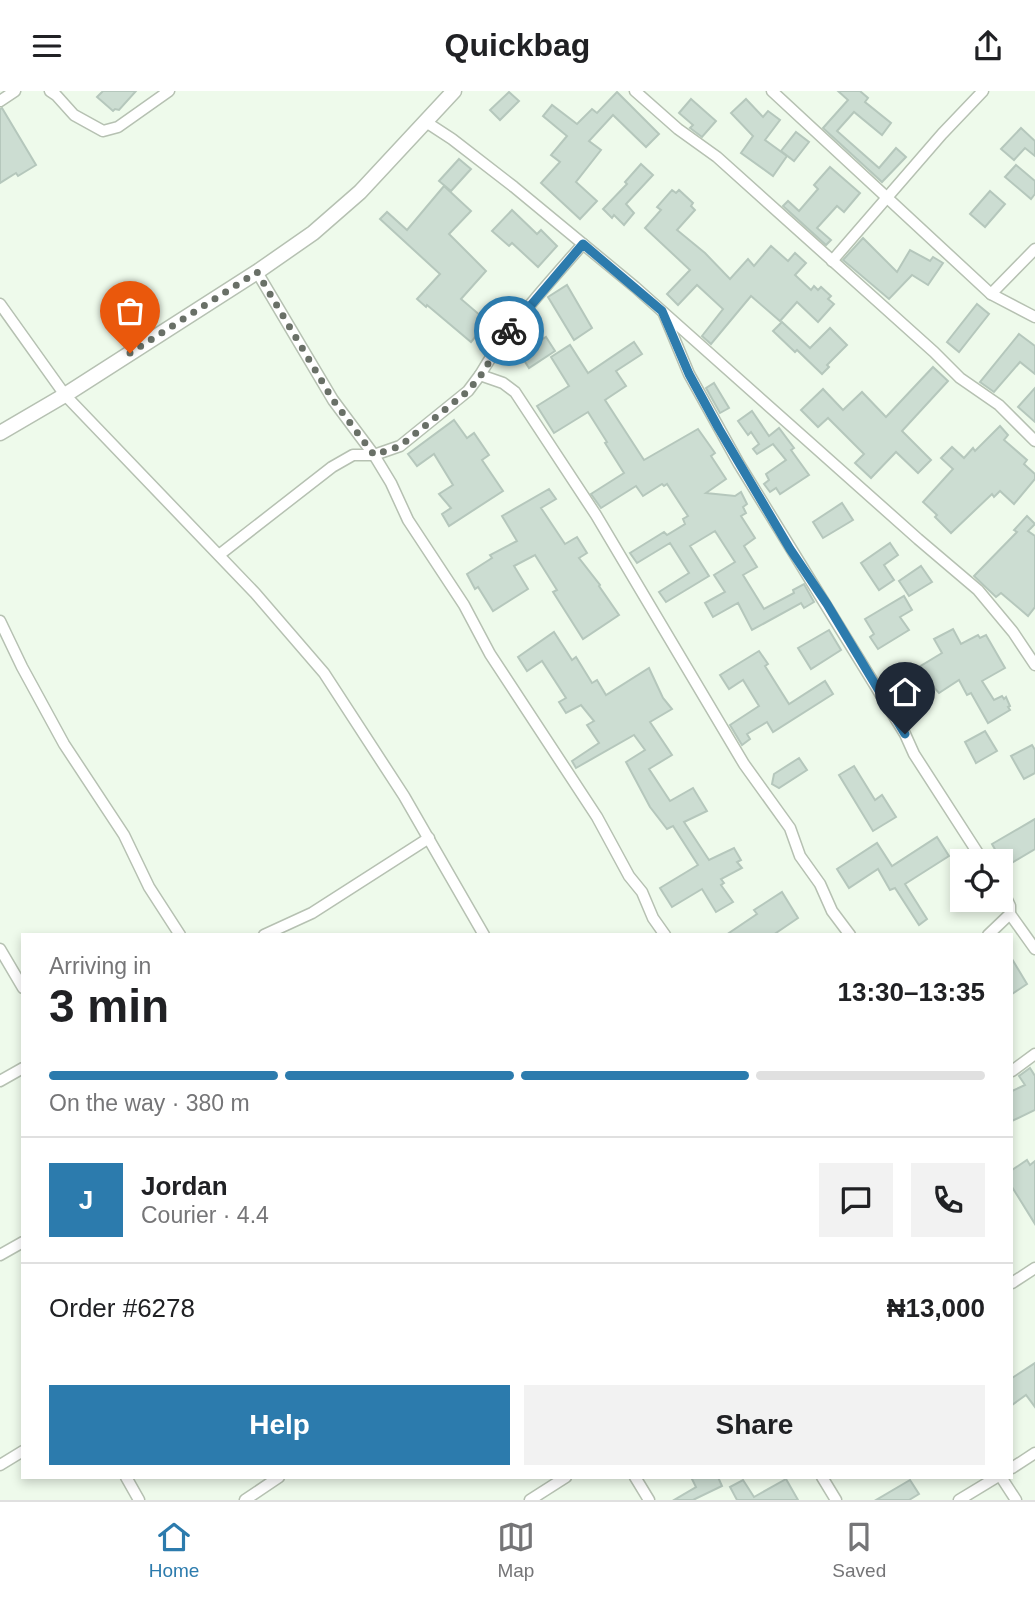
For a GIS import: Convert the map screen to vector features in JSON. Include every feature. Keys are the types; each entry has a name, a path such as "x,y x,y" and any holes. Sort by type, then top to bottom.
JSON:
{"street":[{"path":"0,101 15,91"},
{"path":"50,91 74,115 103,131 118,127 169,91"},
{"path":"0,433 257,272 313,233 350,200 454,91"},
{"path":"635,91 678,129 717,157 960,378 999,405 1035,440"},
{"path":"772,91 991,293 1035,317"},
{"path":"832,261 983,91"},
{"path":"426,122 504,179 583,244 978,590 1007,623 1035,665"},
{"path":"219,555 332,467 353,455 374,455 400,446 468,391 522,315 583,244"},
{"path":"991,293 1035,249"},
{"path":"257,272 333,400 374,455 408,520 464,605 490,655 597,817 664,933"},
{"path":"0,304 65,394 219,555 324,673 367,736 483,933"},
{"path":"662,311 689,374 739,464 905,734 914,754 975,849"},
{"path":"481,375 503,383 514,392 562,461 678,650 744,765 790,828 805,865 820,884 832,911 848,933"},
{"path":"0,621 64,744 124,835 149,887 179,933"},
{"path":"267,933 284,923 301,919 429,838"},
{"path":"990,933 1010,914 1035,949"},
{"path":"0,949 21,985"},
{"path":"1013,1069 1035,1054"},
{"path":"0,1081 21,1074"},
{"path":"0,1255 21,1243"},
{"path":"1013,1282 1035,1268"},
{"path":"0,1465 21,1452"},
{"path":"1013,1467 1035,1453"},
{"path":"127,1479 139,1500"},
{"path":"245,1500 276,1479"},
{"path":"530,1500 563,1479"},
{"path":"636,1479 649,1500"},
{"path":"823,1479 835,1500"},
{"path":"959,1500 996,1479"},
{"path":"1000,1479 1016,1500"}],"building":[{"path":"103,91 136,91 119,110 113,111 97,97"},
{"path":"838,91 860,91 868,98 865,102 891,123 882,135 854,112 837,131 879,168 896,148 906,157 882,182 823,128 848,100"},
{"path":"509,92 519,101 500,120 490,110"},
{"path":"617,92 659,134 646,147 613,115 589,141 601,150 576,182 597,201 580,219 541,183 560,162 551,155 567,136 543,116 552,105 577,124 592,109 597,113"},
{"path":"691,99 716,121 702,137 690,128 693,125 679,113"},
{"path":"746,99 763,117 768,111 780,120 765,140 787,156 773,176 741,153 753,136 731,113"},
{"path":"2,108 36,165 0,183 0,109"},
{"path":"1021,128 1035,141 1035,156 1025,148 1014,160 1001,149"},
{"path":"796,132 809,142 794,161 781,151"},
{"path":"459,159 471,169 451,191 439,181"},
{"path":"641,164 653,175 626,204 634,213 624,225 603,209 627,184 625,182"},
{"path":"1016,165 1035,181 1035,194 1031,199 1005,177"},
{"path":"830,167 860,193 844,212 837,206 817,228 831,240 826,245 783,206 788,201 799,211 818,189 814,185"},
{"path":"444,186 471,211 449,234 486,271 461,299 488,322 471,342 417,299 440,274 380,219 387,212 407,230"},
{"path":"672,190 676,193 679,190 693,203 691,206 695,210 677,230 705,253 730,279 748,259 754,266 771,246 788,261 795,253 806,263 795,275 811,290 814,286 818,290 821,287 831,296 828,299 834,304 818,322 797,302 780,321 751,296 711,344 702,336 723,309 697,285 678,305 667,294 690,270 645,228 661,210 657,207"},
{"path":"990,191 1005,204 985,227 970,214"},
{"path":"512,210 537,234 541,230 557,246 538,267 512,243 509,246 492,231"},
{"path":"863,238 897,272 910,250 930,261 933,257 943,263 928,285 912,275 889,299 843,260"},
{"path":"567,285 592,328 574,340 548,297"},
{"path":"977,304 989,314 959,352 947,342"},
{"path":"782,322 810,348 830,328 847,345 822,374 773,331"},
{"path":"1019,334 1035,346 1035,374 1020,362 994,392 980,382"},
{"path":"546,337 555,351 529,368 520,354"},
{"path":"634,342 642,354 616,371 626,386 605,400 644,460 698,429 715,453 711,456 726,479 706,493 735,496 741,492 747,504 743,507 746,513 741,516 755,538 744,546 757,567 743,575 764,609 794,593 793,590 804,584 814,602 804,608 801,603 752,630 738,603 713,617 705,603 725,592 714,575 735,562 715,531 690,546 709,576 666,602 659,592 689,573 670,543 637,563 630,553 664,532 667,535 685,524 683,519 688,516 667,484 662,484 643,496 636,486 601,508 591,494 624,473 605,443 607,442 588,412 554,433 537,406 569,386 551,357 570,345 588,373"},
{"path":"933,367 948,381 902,431 931,460 918,473 896,452 871,478 855,463 864,454 828,418 818,427 801,410 823,389 843,410 862,392 886,417"},
{"path":"714,383 729,408 720,413 706,388"},
{"path":"1035,388 1035,422 1018,407"},
{"path":"752,411 769,436 779,428 809,475 780,494 776,488 770,492 764,484 769,480 766,474 786,460 773,444 757,454 753,449 759,444 751,432 748,435 738,421"},
{"path":"454,420 467,438 474,433 489,455 482,460 503,491 449,526 442,514 451,508 439,494 453,485 434,454 417,466 408,454"},
{"path":"1000,426 1008,435 1004,440 1027,460 1024,464 1035,474 1035,479 1014,504 1000,491 994,497 992,494 951,533 923,502 953,469 941,458 952,447 964,458"},
{"path":"549,489 556,499 541,508 565,544 577,537 587,553 579,558 619,615 583,639 553,592 557,590 535,555 514,566 528,589 493,611 467,574 492,558 490,555 517,541 502,516"},
{"path":"842,503 853,520 823,538 813,522"},
{"path":"1027,516 1035,524 1028,531 1035,536 1035,607 1028,616 1001,593 996,597 974,576 1017,532 1014,530"},
{"path":"890,543 898,555 884,565 894,580 879,590 861,563"},
{"path":"921,566 932,582 909,596 899,581"},
{"path":"904,596 912,610 900,617 909,630 878,649 870,637 874,634 865,619"},
{"path":"953,629 961,644 978,635 980,638 986,635 1005,668 982,681 994,700 1006,697 1010,706 1010,710 988,723 971,693 967,695 959,680 939,693 921,673 919,667 942,653 934,639"},
{"path":"829,630 841,650 811,669 798,648"},
{"path":"554,632 572,660 576,657 592,683 597,680 606,695 649,668 663,698 672,709 650,722 672,755 649,769 670,801 693,788 707,811 684,822 709,860 734,848 741,860 737,862 742,868 721,879 724,883 721,885 733,902 716,912 702,889 672,907 660,888 698,865 673,826 667,829 650,807 626,762 645,750 634,735 576,768 572,761 599,743 587,725 594,721 581,705 566,713 559,702 566,698 542,661 527,671 518,657"},
{"path":"759,651 768,664 765,666 789,704 825,681 833,694 773,732 767,722 747,734 750,739 742,745 730,725 759,706 743,680 729,689 720,675"},
{"path":"985,731 997,751 976,763 965,742"},
{"path":"1032,745 1035,750 1035,773 1024,779 1011,756"},
{"path":"799,758 807,770 779,788 772,784 774,774"},
{"path":"854,766 875,800 882,795 896,817 873,831 839,775"},
{"path":"1035,819 1035,849 1013,862 1013,849 995,849 992,844"},
{"path":"937,837 949,856 905,884 927,919 919,925 895,888 890,890 878,869 849,888 837,869 877,843 892,866"},
{"path":"782,892 798,918 776,933 729,933 757,914 754,910"},
{"path":"1013,961 1027,984 1013,993"},
{"path":"1030,1068 1035,1076 1035,1110 1013,1121 1013,1091 1025,1085 1019,1076"},
{"path":"1027,1160 1030,1165 1035,1161 1035,1224 1013,1189 1013,1169"},
{"path":"1035,1363 1035,1407 1026,1395 1013,1404 1013,1377"},
{"path":"692,1479 719,1479 722,1486 693,1500 674,1500 696,1487"},
{"path":"786,1479 798,1500 737,1500 730,1487 743,1480 754,1497"},
{"path":"910,1480 919,1494 909,1500 876,1500"}],"way so far":[{"path":"130,353 257,272 333,400 374,455 400,446 468,391 509,331"}],"route":[{"path":"509,331 583,244 662,311 689,374 719,429 905,734"}]}
